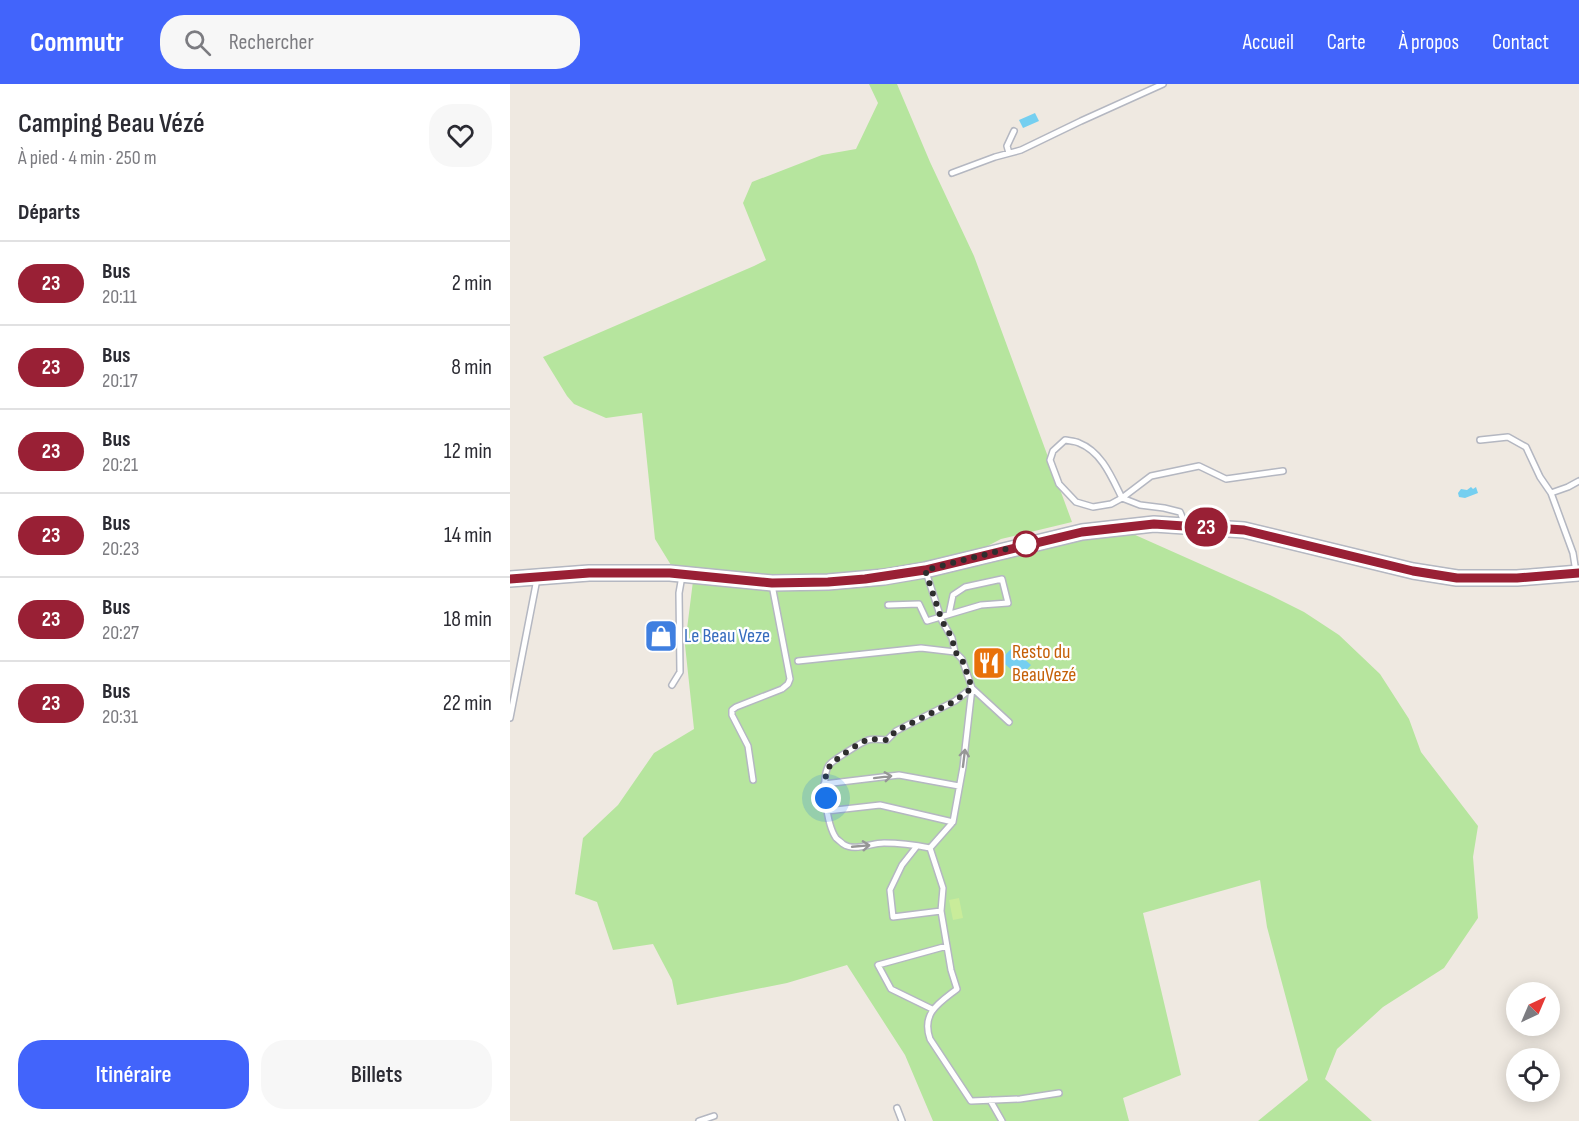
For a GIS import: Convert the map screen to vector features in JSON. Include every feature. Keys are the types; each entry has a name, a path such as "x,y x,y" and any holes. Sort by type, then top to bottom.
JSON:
{"main road":[{"path":"510,579 589,573 670,573 772,583 828,582 884,577 925,570 1082,532 1154,524 1244,530 1413,571 1457,578 1517,578 1578,573"}],"lane":[{"path":"952,173 1021,150 1081,120 1163,84"},
{"path":"1009,153 1007,146 1014,131"},
{"path":"1480,440 1508,437 1527,447 1539,477 1551,493 1578,573"},
{"path":"1186,526 1180,512 1140,505 1122,498 1105,466 1094,452 1079,442 1065,440 1053,451 1050,460 1059,484 1076,502 1093,507 1111,504 1122,498 1151,476 1199,466 1226,478 1283,471"},
{"path":"1551,493 1579,481"},
{"path":"925,570 941,618 952,638 955,652 962,659 972,688 953,822 930,848"},
{"path":"672,685 680,672 679,593 682,575"},
{"path":"510,718 537,577"},
{"path":"888,605 920,604 927,621 981,605 1008,603 1002,579 965,586 953,595 949,614"},
{"path":"753,780 748,746 732,716 732,710 782,689 790,679 772,583"},
{"path":"798,661 921,648 955,652"},
{"path":"972,688 1009,722"},
{"path":"930,848 883,843 855,848 845,846 836,838 827,811 824,784 829,766 838,757 868,740 887,740 896,731 955,701 972,688"},
{"path":"824,784 899,775 959,786"},
{"path":"827,811 880,805 953,822"},
{"path":"917,846 902,865 890,890 893,917 941,911"},
{"path":"930,848 943,888 941,911 951,970 957,989 932,1009 927,1030 930,1039 971,1101 1020,1099 1059,1093"},
{"path":"932,1009 891,990 878,965 947,946"},
{"path":"990,1100 1002,1121"},
{"path":"897,1108 902,1121"},
{"path":"699,1121 714,1116"}],"green space":[{"path":"869,84 897,84 974,256 1072,522 1001,539 970,555 881,574 778,578 674,570 655,539 642,413 606,418 574,404 543,357 766,260 743,203 752,182 822,155 856,149 878,103"},
{"path":"1133,534 1270,595 1304,612 1339,635 1380,674 1409,719 1421,752 1478,826 1473,857 1478,918 1444,968 1383,1007 1337,1049 1325,1079 1372,1121 1258,1121 1308,1080 1267,927 1260,880 1143,913 1181,1075 1123,1098 1129,1121 933,1121 905,1055 847,965 787,983 677,1005 672,980 653,944 613,950 597,902 575,894 583,838 618,805 654,753 694,729 685,645 693,581 831,587 975,566 1065,542"},
{"path":"959,898 963,918 953,920 949,900"}],"water":[{"path":"1035,113 1039,121 1023,128 1019,120"},
{"path":"1471,487 1473,489 1476,487 1478,493 1465,498 1459,497 1458,493 1461,489 1467,490"},
{"path":"1012,648 1031,665 1020,677 1000,660"}],"bus line":[{"name":"23","path":"510,579 589,573 670,573 772,583 865,579 925,570 1082,532 1154,524 1244,530 1413,571 1457,578 1517,578 1579,573"}],"place":[{"name":"Le Beau Veze","path":"661,636"},
{"name":"Resto du BeauVezé","path":"989,663"}],"route":[{"path":"826,798 824,784 826,773 838,757 868,740 887,740 896,731 955,701 972,688 962,659 955,652 952,638 942,621 925,570 1026,544"}]}
